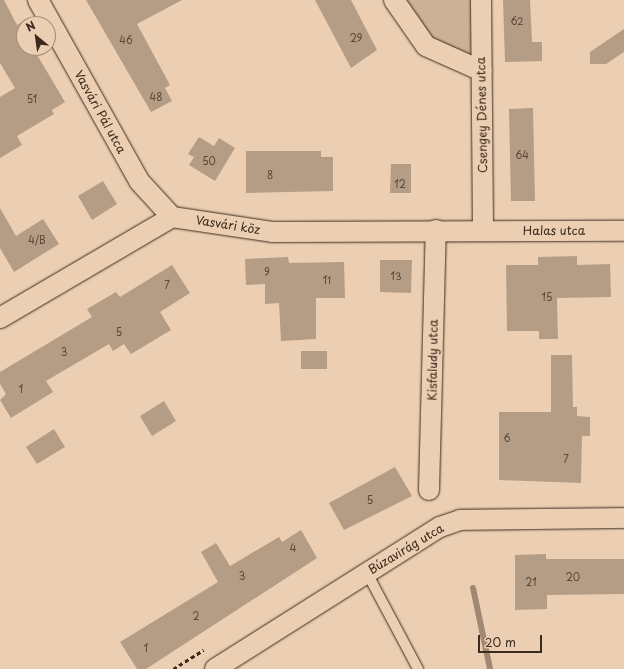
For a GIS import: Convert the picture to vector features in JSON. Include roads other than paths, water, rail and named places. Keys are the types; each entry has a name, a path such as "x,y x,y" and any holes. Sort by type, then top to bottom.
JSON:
{"street":[{"name":"Vasvári Pál utca","path":"38,0 139,181 172,217"},
{"path":"394,0 426,46 482,72"},
{"name":"Csengey Dénes utca","path":"481,0 483,230"},
{"name":"Vasvári köz","path":"172,217 272,232 483,230"},
{"path":"0,318 172,217"},
{"name":"Kisfaludy utca","path":"429,490 436,230"},
{"name":"Halas utca","path":"483,230 624,231"},
{"name":"Búzavirág utca","path":"215,669 440,527 460,520 624,518"}],"lane":[{"path":"367,574 418,669"}],"waterway":[{"path":"473,588 490,669"}]}
